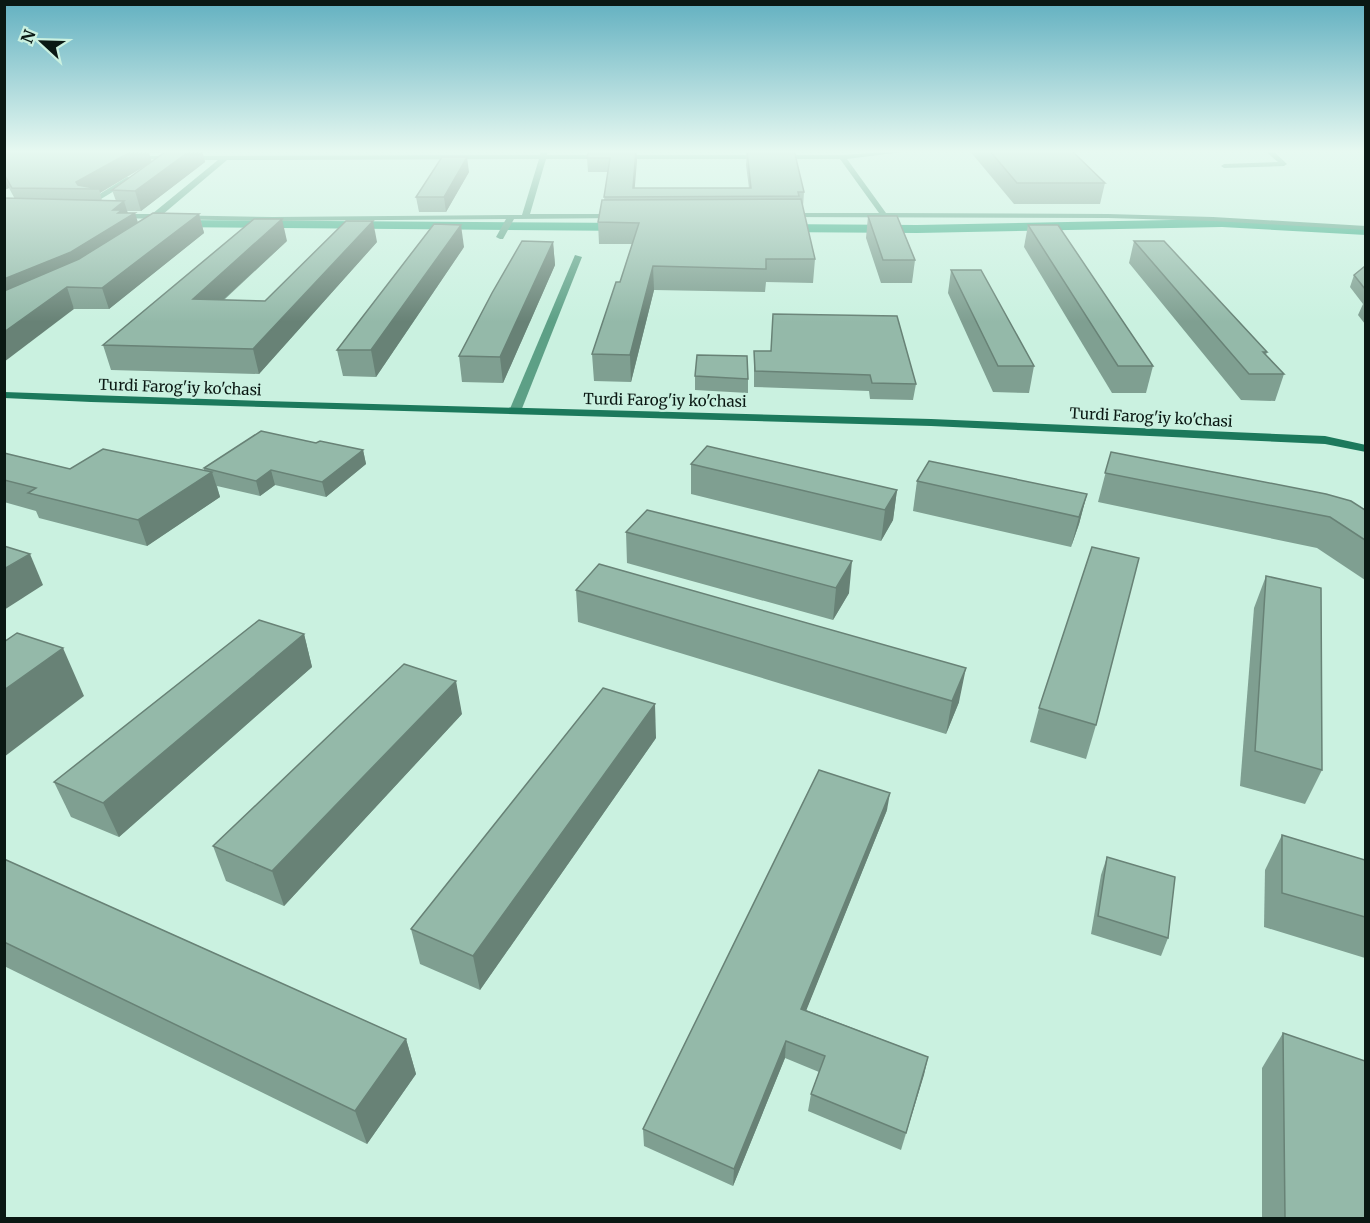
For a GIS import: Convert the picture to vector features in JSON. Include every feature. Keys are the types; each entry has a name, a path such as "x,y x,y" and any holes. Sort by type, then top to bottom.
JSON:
{"street":[{"path":"154,217 166,207"},
{"path":"525,217 528,207"},
{"path":"878,207 884,215"},
{"path":"776,215 1181,218 1365,228"},
{"path":"102,216 154,217 163,223 624,216"},
{"path":"500,237 511,218"},
{"path":"515,411 578,257"},
{"name":"Turdi Farog'iy ko'chasi","path":"4,395 281,406 1055,427 1325,440 1365,449"}],"building":[{"path":"4,207 117,207 113,210 122,210 118,213 135,213 71,252 4,279"},
{"path":"601,207 803,207 815,259 766,259 766,269 653,266 630,355 592,354 616,282 620,282 639,223 598,222"},
{"path":"153,213 199,214 102,288 67,287 4,332 4,291 79,259"},
{"path":"868,216 897,216 915,260 883,260"},
{"path":"254,219 282,219 193,299 265,301 346,221 373,221 253,349 103,345"},
{"path":"434,224 461,225 371,350 337,350"},
{"path":"1028,225 1058,225 1153,366 1118,366"},
{"path":"522,241 553,242 500,357 459,356 492,293"},
{"path":"1134,241 1164,241 1267,352 1263,352 1284,374 1249,374"},
{"path":"1365,266 1365,289 1354,275"},
{"path":"951,270 981,270 1034,366 998,366"},
{"path":"773,314 897,316 916,384 872,383 870,375 755,371 754,351 771,351"},
{"path":"697,355 747,356 748,379 695,376"},
{"path":"261,431 363,450 322,482 271,470 256,481 204,468"},
{"path":"707,446 897,490 885,510 691,464"},
{"path":"103,449 212,472 138,520 28,493 36,488 4,480 4,453 70,469"},
{"path":"1111,452 1326,494 1351,501 1365,510 1365,540 1330,517 1105,473"},
{"path":"929,461 1087,494 1079,517 917,481"},
{"path":"647,510 852,561 836,588 626,532"},
{"path":"4,546 30,554 4,569"},
{"path":"1092,547 1139,558 1096,725 1039,708"},
{"path":"599,564 966,668 952,701 576,590"},
{"path":"1266,576 1321,588 1322,770 1255,751"},
{"path":"259,620 304,634 103,803 54,782"},
{"path":"17,633 63,648 4,690 4,642"},
{"path":"404,664 456,681 272,871 213,846"},
{"path":"603,688 655,704 473,956 411,929"},
{"path":"819,770 890,793 801,1009 928,1057 906,1133 811,1094 825,1056 786,1041 734,1169 643,1129"},
{"path":"1282,835 1365,860 1365,917 1282,893"},
{"path":"1107,857 1175,877 1168,938 1098,916"},
{"path":"4,859 406,1039 355,1111 4,942"},
{"path":"1283,1033 1365,1061 1365,1218 1285,1218"}],"waterway":[{"path":"771,228 917,229 1222,223 1366,231"},
{"path":"165,224 636,227"}]}
